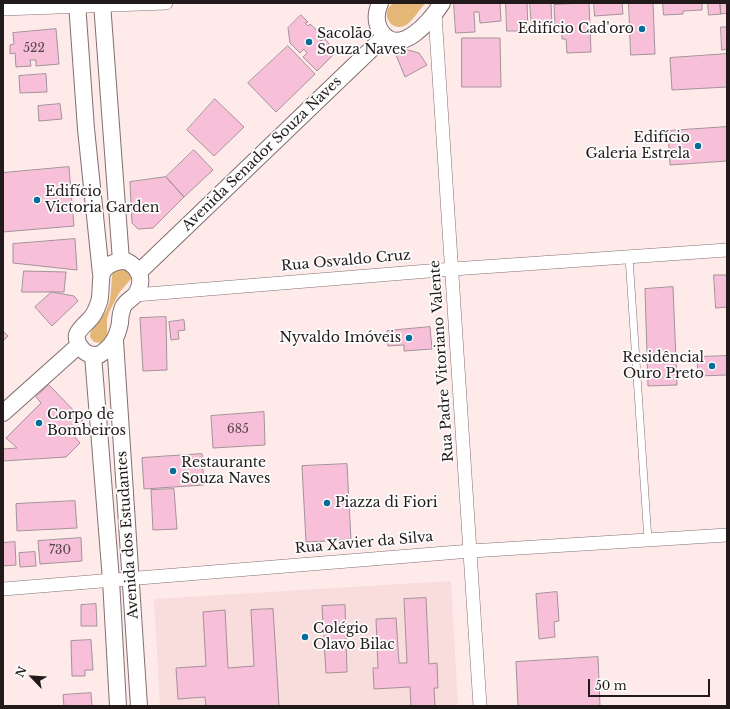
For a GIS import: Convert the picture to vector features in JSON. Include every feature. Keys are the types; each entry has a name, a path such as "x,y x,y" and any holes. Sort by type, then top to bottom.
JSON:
{"street":[{"path":"3,9 77,4 166,3"},
{"path":"380,3 376,17 377,23 385,36 390,40 396,41 415,34 426,25 439,9"},
{"path":"77,4 86,129 101,274 101,291 96,312 78,331 77,337 79,344 85,352 93,355 99,355 104,352 115,341"},
{"path":"102,4 121,261"},
{"name":"Rua Padre Vitoriano Valente","path":"439,9 453,269 480,706"},
{"name":"Avenida Senador Souza Naves","path":"139,272 385,36"},
{"path":"86,129 111,127"},
{"name":"Rua Osvaldo Cruz","path":"135,295 453,269 727,250"},
{"path":"101,274 104,268 110,264 126,260 135,266 139,272 140,287 135,295"},
{"name":"Avenida dos Estudantes","path":"135,295 122,308 115,341 139,706"},
{"path":"3,413 79,344"},
{"name":"Avenida dos Estudantes","path":"93,355 111,580 118,706"},
{"path":"101,452 122,452"},
{"name":"Rua Xavier da Silva","path":"3,589 470,551 727,535"}],"lane":[{"path":"630,257 648,540"}],"shaded area":[{"path":"394,3 426,3 410,22 399,27 394,26 388,20 387,11"},
{"path":"120,268 127,270 132,275 131,279 119,293 109,312 107,319 107,337 101,343 94,342 90,337 90,333 106,311 110,296 113,271"},
{"name":"Colégio Olavo Bilac","path":"451,581 458,706 160,706 154,599"}],"building":[{"path":"454,3 500,3 501,21 480,23 479,12 474,12 475,32 456,33"},
{"path":"506,3 527,3 528,31 507,31"},
{"path":"530,3 551,3 552,24 532,26"},
{"path":"589,3 591,52 567,53 566,39 562,39 562,24 555,24 554,5"},
{"path":"594,3 622,3 623,14 595,16"},
{"name":"Edifício Cad'oro","path":"629,3 653,3 655,54 631,55"},
{"path":"663,3 702,3 702,10 683,11 683,14 664,15"},
{"path":"708,3 720,3 721,14 709,15"},
{"path":"720,3 727,3 727,13 721,14"},
{"name":"Sacolão Souza Naves","path":"301,15 308,22 305,23 308,26 310,24 321,34 318,37 321,41 324,38 336,52 317,71 303,57 307,53 304,49 300,53 290,43 288,28"},
{"path":"721,27 727,27 727,49 722,50"},
{"path":"56,29 59,64 36,66 36,60 30,60 31,66 16,67 15,53 10,54 10,45 14,44 13,33"},
{"path":"462,38 500,38 501,87 462,87"},
{"path":"288,46 315,74 276,112 248,83"},
{"path":"408,50 419,53 427,65 405,77 396,55"},
{"path":"727,54 727,87 672,90 670,58"},
{"path":"46,74 47,92 20,93 19,76"},
{"path":"215,99 244,127 214,156 187,130"},
{"path":"60,104 62,119 39,121 38,106"},
{"name":"Edifício Galeria Estrela","path":"727,127 727,161 670,165 668,131"},
{"path":"194,150 213,170 184,197 166,177"},
{"name":"Edifício Victoria Garden","path":"69,167 74,226 3,232 3,173"},
{"path":"166,177 184,197 153,228 138,229 132,223 130,182"},
{"path":"75,239 77,270 13,263 13,244"},
{"path":"24,271 66,272 64,292 22,292"},
{"path":"714,275 727,275 727,307 716,308"},
{"path":"673,287 677,385 648,386 645,289"},
{"path":"52,292 74,296 78,301 52,326 35,307"},
{"path":"166,317 167,370 143,371 140,318"},
{"path":"184,320 185,330 178,331 179,339 171,340 169,322"},
{"name":"Nyvaldo Imóveis","path":"430,327 432,349 404,351 404,345 388,346 387,331"},
{"path":"3,331 8,336 3,341"},
{"name":"Residêncial Ouro Preto","path":"727,356 727,375 698,376 697,357"},
{"path":"49,385 83,420 71,432 80,443 66,457 3,461 3,449 17,448 6,438 41,403 36,397"},
{"path":"264,412 265,445 213,448 211,416"},
{"name":"Restaurante Souza Naves","path":"202,454 204,485 144,489 142,458"},
{"name":"Piazza di Fiori","path":"347,464 351,540 306,542 302,466"},
{"path":"174,489 177,529 153,530 151,490"},
{"path":"75,501 77,528 17,531 16,504"},
{"path":"81,538 82,561 40,564 38,541"},
{"path":"15,542 16,565 3,566 3,543"},
{"path":"35,552 36,566 20,567 19,553"},
{"path":"557,592 559,621 554,622 555,637 539,639 536,594"},
{"path":"426,598 429,664 437,663 438,688 434,688 435,706 411,706 410,687 374,689 373,668 378,668 376,619 396,618 399,663 407,663 404,599"},
{"path":"96,604 97,626 81,626 81,605"},
{"path":"345,605 347,672 326,673 322,606"},
{"path":"273,609 279,706 206,706 205,697 178,699 176,668 206,666 203,612 225,610 228,668 254,666 251,610"},
{"path":"91,640 93,670 85,670 85,676 72,676 71,641"},
{"path":"598,657 600,706 518,706 516,662"},
{"path":"91,693 92,706 64,706 63,695"}],"place":[{"name":"Edifício Cad'oro","path":"642,29"},
{"name":"Sacolão Souza Naves","path":"309,42"},
{"name":"Edifício Galeria Estrela","path":"698,146"},
{"name":"Edifício Victoria Garden","path":"37,200"},
{"name":"Nyvaldo Imóveis","path":"409,338"},
{"name":"Residêncial Ouro Preto","path":"712,366"},
{"name":"Corpo de Bombeiros","path":"39,423"},
{"name":"Restaurante Souza Naves","path":"173,471"},
{"name":"Piazza di Fiori","path":"327,503"},
{"name":"Colégio Olavo Bilac","path":"305,637"}]}
